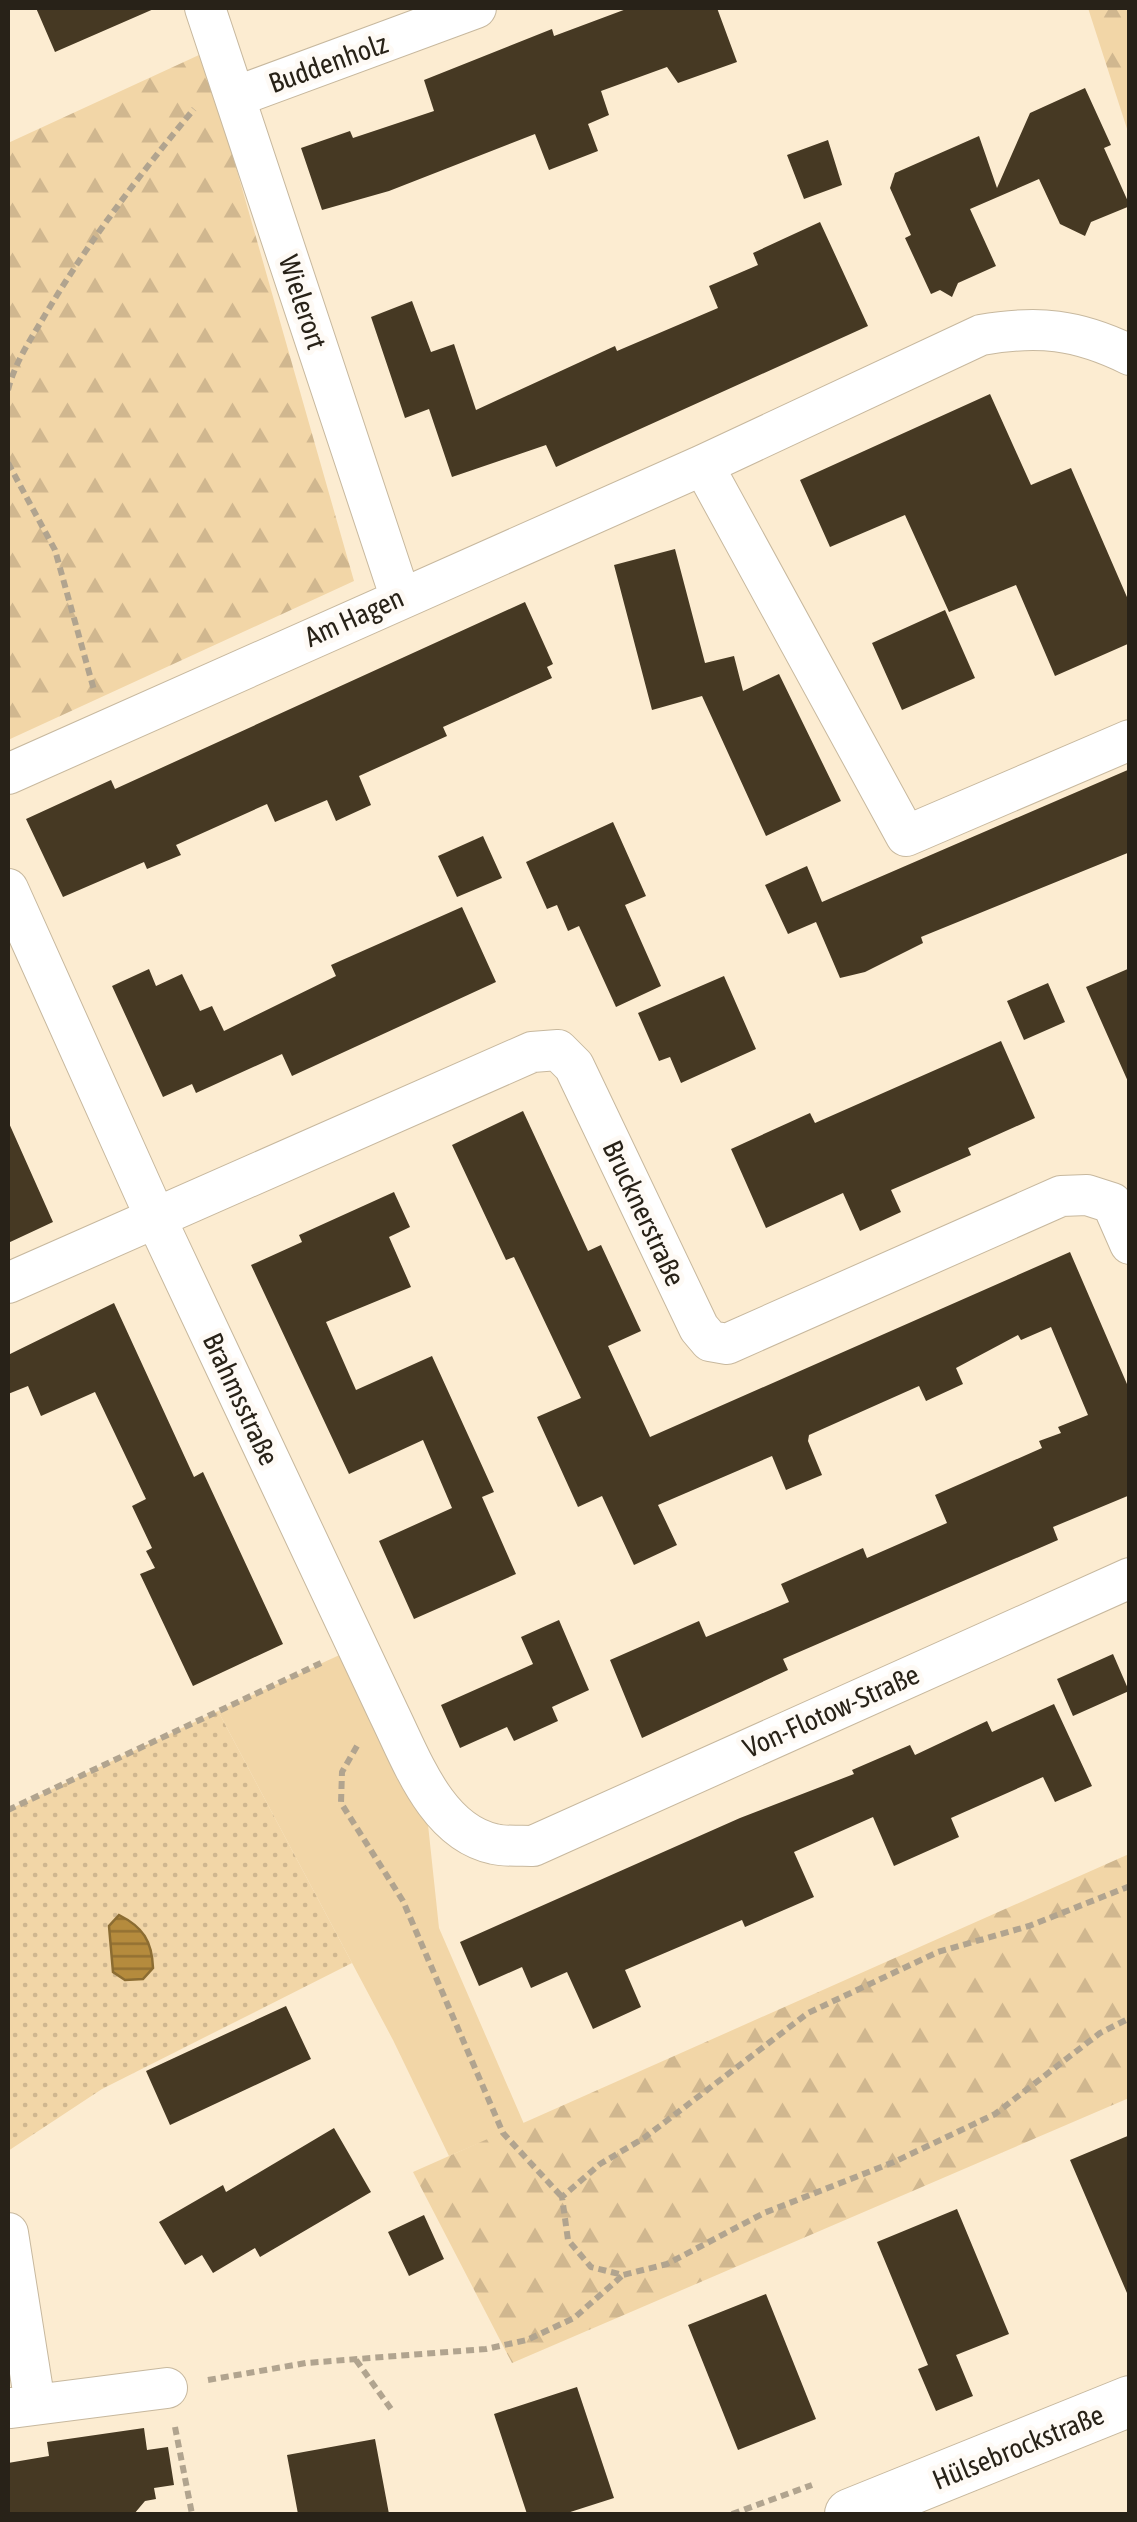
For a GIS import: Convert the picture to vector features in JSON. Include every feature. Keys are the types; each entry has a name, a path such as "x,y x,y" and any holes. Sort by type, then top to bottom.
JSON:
{"street":[{"name":"Wielerort","path":"204,8 400,596"},
{"name":"Buddenholz","path":"230,84 476,8"},
{"name":"Am Hagen","path":"8,774 400,596 704,465 982,335 1030,327 1105,343 1130,355"},
{"path":"704,465 906,836 1130,740"},
{"name":"Brahmsstraße","path":"8,889 156,1221 424,1787 456,1824 492,1844 533,1846"},
{"name":"Brucknerstraße","path":"156,1221 532,1052 558,1050 574,1066 699,1328 710,1341 727,1344 1061,1196 1088,1195 1112,1203 1130,1244"},
{"path":"8,1284 156,1221"},
{"name":"Von-Flotow-Straße","path":"533,1846 1130,1578"},
{"path":"8,2233 21,2406 166,2388"},
{"name":"Hülsebrockstraße","path":"850,2514 1130,2401"}],"path":[{"path":"8,390 13,370 78,262 131,185 230,84"},
{"path":"8,463 55,550 107,729"},
{"path":"8,1810 358,1646"},
{"path":"389,1714 372,1725 342,1772 341,1803 403,1901 503,2133 562,2197 568,2240 591,2268 623,2275 667,2264 764,2212 894,2162 995,2114 1100,2032 1130,2018"},
{"path":"562,2197 808,2012 938,1952 1029,1926 1130,1886"},
{"path":"192,2514 166,2388 249,2371 486,2349 527,2340 574,2318 623,2275"},
{"path":"356,2360 390,2410"}],"green space":[{"path":"1088,8 1129,8 1129,135"},
{"path":"199,55 218,104 354,581 8,740 8,143"},
{"path":"359,1646 424,1787 439,1928 524,2124 449,2156 393,2040 218,1711"},
{"path":"218,1711 352,1963 102,2089 8,2151 8,1810"},
{"path":"1129,1854 1129,2098 512,2363 413,2172"}],"shaded area":[{"path":"119,1915 140,1930 151,1950 153,1968 143,1979 125,1980 113,1972 109,1926"}],"building":[{"path":"36,8 156,8 55,52"},
{"path":"629,8 717,8 737,62 678,83 667,67 601,91 609,115 588,124 598,151 549,170 535,134 389,191 322,210 301,148 350,131 353,138 434,111 424,80 552,29 554,36"},
{"path":"1085,88 1111,145 1104,148 1130,206 1091,222 1085,236 1060,224 1039,179 970,209 996,266 958,283 952,297 940,290 931,294 905,238 911,235 890,188 895,173 979,136 997,188 1030,113"},
{"path":"828,140 842,185 804,199 787,155"},
{"path":"820,222 868,326 556,467 546,445 452,477 429,409 405,418 371,317 412,301 431,352 454,344 476,410 615,346 617,351 718,308 709,286 758,265 753,253"},
{"path":"990,394 1031,485 1071,468 1130,604 1130,643 1055,676 1016,585 949,612 905,515 830,547 800,480"},
{"path":"675,549 705,663 734,656 743,691 779,674 841,801 766,836 702,696 652,710 614,565"},
{"path":"525,602 553,664 547,667 552,678 443,727 447,736 359,776 371,805 336,821 327,800 275,822 267,804 176,845 181,855 147,869 144,862 63,897 26,819 111,780 115,789"},
{"path":"945,610 975,678 902,710 872,643"},
{"path":"1130,769 1130,852 921,937 923,943 865,972 840,978 816,922 788,934 765,885 807,866 822,902"},
{"path":"613,822 646,896 625,905 661,986 616,1007 579,926 568,931 557,905 547,909 526,862"},
{"path":"483,836 502,878 457,897 438,856"},
{"path":"462,907 496,982 292,1076 282,1054 196,1093 192,1084 163,1097 112,986 149,969 156,986 182,974 200,1011 212,1006 224,1031 336,976 331,965"},
{"path":"1130,968 1130,1086 1086,987"},
{"path":"724,976 756,1049 681,1083 670,1057 659,1061 638,1013"},
{"path":"1048,983 1065,1022 1024,1040 1007,1001"},
{"path":"1001,1041 1035,1118 968,1148 971,1155 891,1190 901,1212 860,1231 843,1193 766,1228 731,1149 810,1113 815,1123"},
{"path":"523,1111 588,1251 601,1245 641,1331 608,1346 650,1437 1070,1252 1130,1391 1130,1495 1053,1527 1058,1540 783,1659 788,1670 642,1738 610,1660 699,1621 706,1637 789,1602 781,1584 863,1548 867,1558 947,1523 935,1495 1042,1448 1039,1441 1061,1433 1058,1427 1088,1415 1051,1327 1021,1340 1018,1335 956,1368 963,1384 926,1401 919,1386 809,1435 822,1475 786,1490 772,1456 658,1505 677,1545 634,1565 602,1496 578,1507 537,1417 581,1398 514,1257 506,1260 452,1145"},
{"path":"8,1121 53,1222 8,1243"},
{"path":"394,1192 410,1227 389,1237 411,1287 326,1322 356,1390 432,1356 494,1492 482,1497 516,1574 414,1619 379,1541 452,1508 423,1440 349,1474 251,1265 302,1242 299,1235"},
{"path":"114,1303 194,1477 203,1472 283,1644 193,1686 140,1574 155,1568 146,1551 152,1548 132,1506 146,1499 95,1392 41,1416 28,1386 8,1394 8,1355"},
{"path":"559,1620 589,1690 552,1707 558,1721 514,1741 507,1727 460,1748 441,1705 533,1664 521,1637"},
{"path":"1113,1654 1129,1691 1073,1716 1057,1679"},
{"path":"1054,1704 1092,1786 1055,1802 1043,1777 951,1818 959,1837 894,1866 873,1817 794,1852 814,1897 745,1927 742,1920 625,1970 641,2007 593,2029 567,1972 531,1988 522,1967 479,1986 460,1942 740,1818 854,1774 852,1770 910,1745 915,1755 987,1721 992,1732"},
{"path":"286,2006 311,2059 170,2125 146,2071"},
{"path":"334,2128 371,2192 260,2257 255,2248 213,2273 202,2255 185,2265 159,2222 223,2185 226,2192"},
{"path":"1130,2135 1130,2300 1070,2160"},
{"path":"957,2209 1009,2334 956,2355 973,2396 936,2411 918,2369 928,2365 877,2242"},
{"path":"424,2215 444,2259 409,2276 388,2232"},
{"path":"766,2294 816,2419 738,2450 688,2325"},
{"path":"577,2387 614,2498 564,2514 527,2514 494,2414"},
{"path":"144,2428 147,2450 168,2447 174,2485 154,2488 156,2499 145,2501 134,2514 8,2514 8,2463 49,2456 47,2442"},
{"path":"375,2439 389,2514 298,2514 287,2455"}]}
